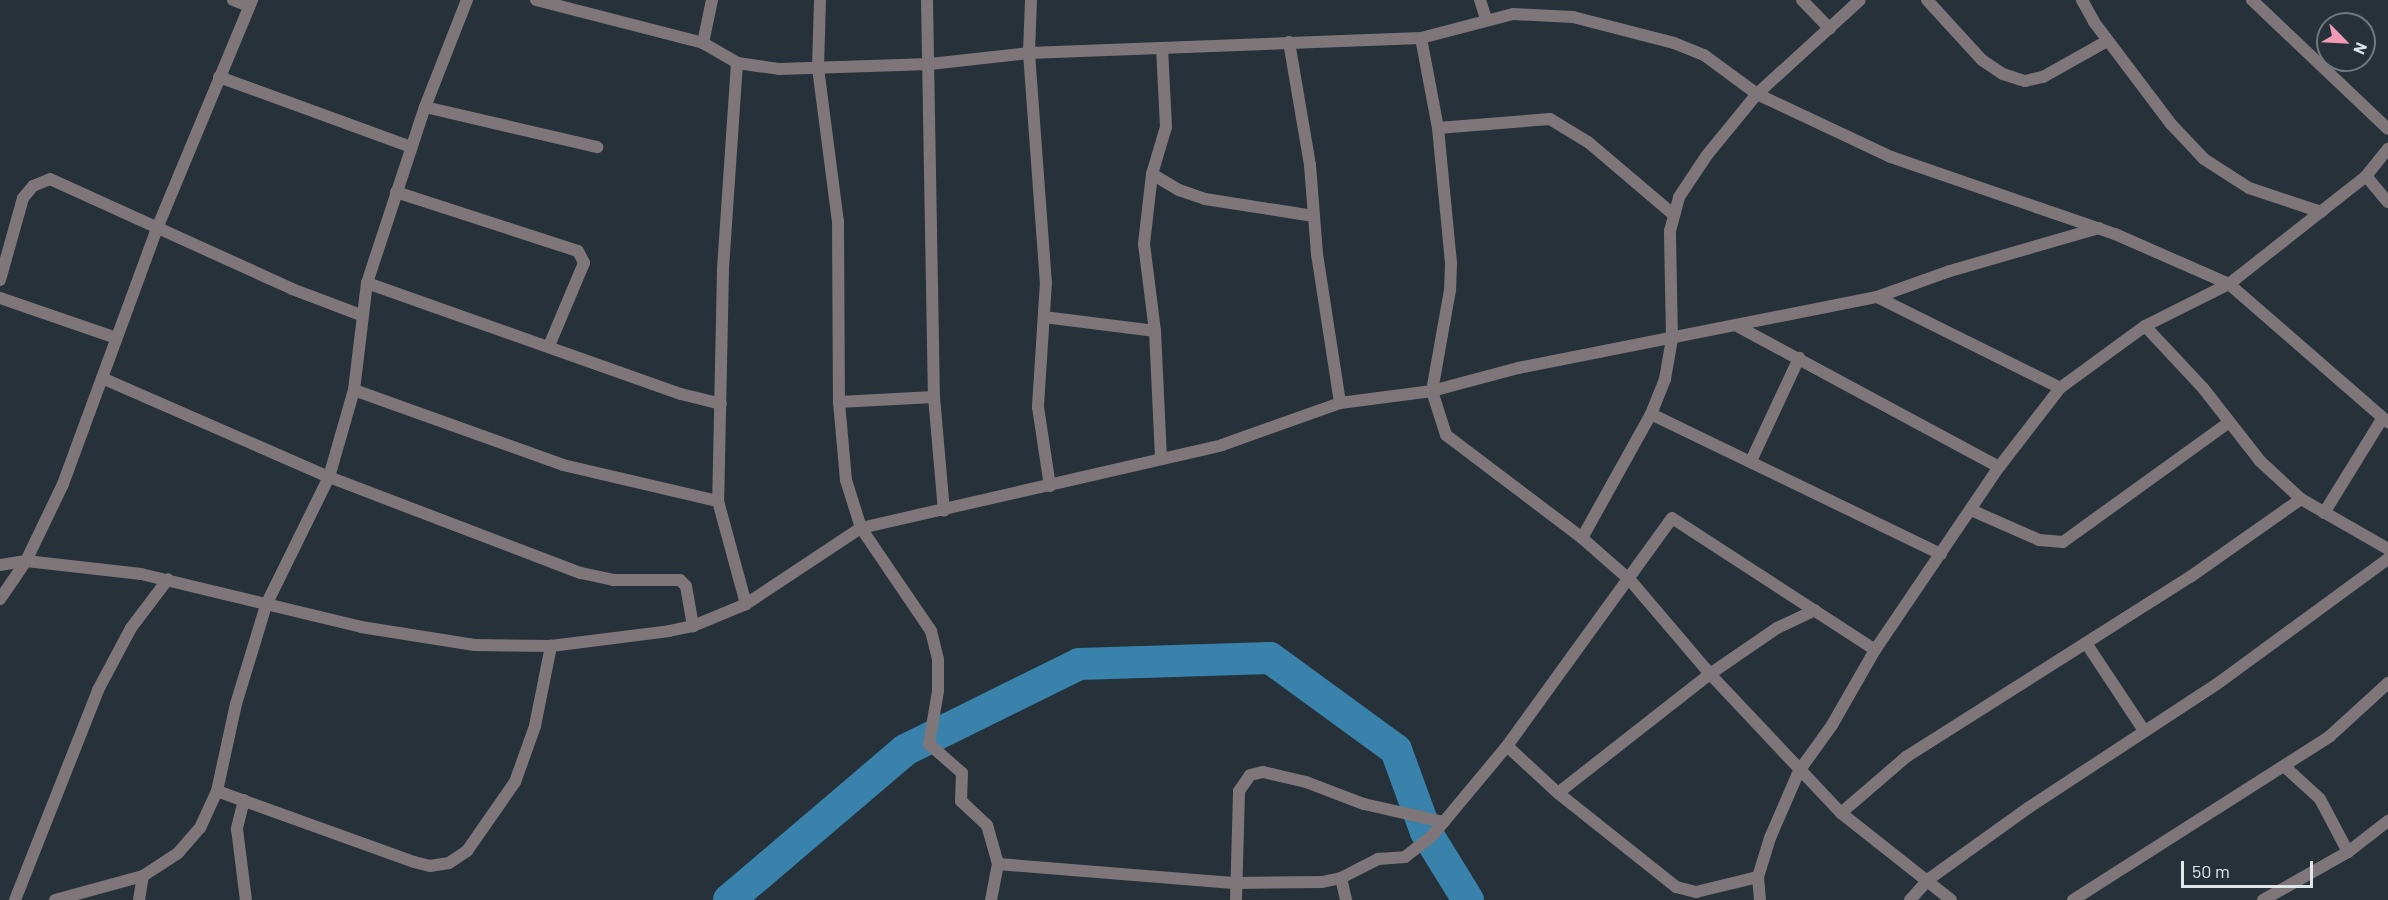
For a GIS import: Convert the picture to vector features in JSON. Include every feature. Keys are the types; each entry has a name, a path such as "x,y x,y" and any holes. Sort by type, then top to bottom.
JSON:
{"street":[{"path":"0,599 26,561 63,483 158,226 250,3 233,0"},
{"path":"55,900 143,876 178,853 200,828 217,791 236,704 266,605 329,477 354,390 361,315 367,283 425,106 467,0"},
{"path":"536,0 703,43 737,63 779,69 930,64 1029,53 1421,38 1486,19 1513,14 1573,17 1674,43 1704,55 1758,94 1891,157 2099,228 2229,284 2385,421 2324,513"},
{"path":"703,43 712,0"},
{"path":"820,0 818,68 838,221 839,402 846,480 861,528 931,631 938,659 938,691 929,744 962,773 961,801 987,825 998,864 991,900"},
{"path":"927,0 930,64 934,397 944,511"},
{"path":"1030,0 1029,53 1046,282 1038,407 1050,486"},
{"path":"1480,0 1486,19"},
{"path":"1802,0 1830,29"},
{"path":"1582,538 1651,414 1665,379 1672,339 1670,231 1679,197 1707,155 1758,94 1860,0"},
{"path":"1927,0 1982,60 2003,74 2025,81 2043,77 2107,40"},
{"path":"2082,0 2107,40 2171,124 2204,159 2249,188 2321,212"},
{"path":"2252,0 2388,129"},
{"path":"1421,38 1438,128 1451,264 1450,290 1432,391 1439,422 1458,447 1582,538 1630,580 1710,674 1841,813 1929,879 1951,900"},
{"path":"1289,42 1340,403"},
{"path":"1161,458 1155,331 1144,244 1152,174 1166,127 1162,49"},
{"path":"737,63 723,270 718,501 746,604"},
{"path":"219,77 411,147"},
{"path":"425,106 597,147"},
{"path":"1438,128 1550,119 1581,137 1674,215"},
{"path":"1760,900 1758,877 1778,815 1799,771 1832,725 1875,650 1999,467 2060,388 2145,326 2229,284 2366,176 2388,149"},
{"path":"1152,174 1179,190 1205,199 1314,216"},
{"path":"2366,176 2388,202"},
{"path":"0,280 23,198 33,186 50,179 158,226 292,289 361,315"},
{"path":"396,192 565,244 583,255 584,263 549,346"},
{"path":"0,565 26,561 168,579 266,605 413,638 474,645 551,645 693,626 746,604 861,528 944,511 1222,445 1340,403 1432,391 1518,368 1739,327 1877,297 1950,271 2099,228"},
{"path":"367,283 681,394 721,404"},
{"path":"1877,297 2060,388"},
{"path":"0,298 116,338"},
{"path":"1044,317 1155,331"},
{"path":"2145,326 2196,381 2260,461 2301,500 2388,549"},
{"path":"1739,327 1999,467"},
{"path":"1751,461 1799,358"},
{"path":"102,378 329,477 581,573 613,580 680,580 686,586 693,626"},
{"path":"354,390 563,465 718,501"},
{"path":"839,402 934,397"},
{"path":"1651,414 1941,554"},
{"path":"1971,510 2039,540 2063,542 2228,423"},
{"path":"1841,813 1906,757 2086,643 2301,500"},
{"path":"998,864 1236,883 1322,882 1341,878 1367,862 1405,857 1418,850 1444,822 1507,746 1630,580 1672,518 1875,650"},
{"path":"1910,900 1929,879 2143,729 2217,684 2388,559"},
{"path":"15,900 98,690 131,628 168,579"},
{"path":"1558,793 1710,674 1777,628 1815,610"},
{"path":"2086,643 2143,729"},
{"path":"217,791 414,862 430,866 449,863 467,851 515,782 535,726 551,645"},
{"path":"2073,900 2331,736 2388,683"},
{"path":"1507,746 1558,793 1676,887 1696,892 1758,877"},
{"path":"2285,767 2320,799 2348,852"},
{"path":"1236,900 1239,791 1250,775 1263,772 1306,782 1364,804 1444,822"},
{"path":"244,800 237,829 246,900"},
{"path":"2263,900 2348,852 2388,821"},
{"path":"139,900 143,876"},
{"path":"1341,878 1346,900"}],"waterway":[{"path":"729,900 905,750 1079,664 1270,658 1396,750 1426,832 1468,900"}]}
